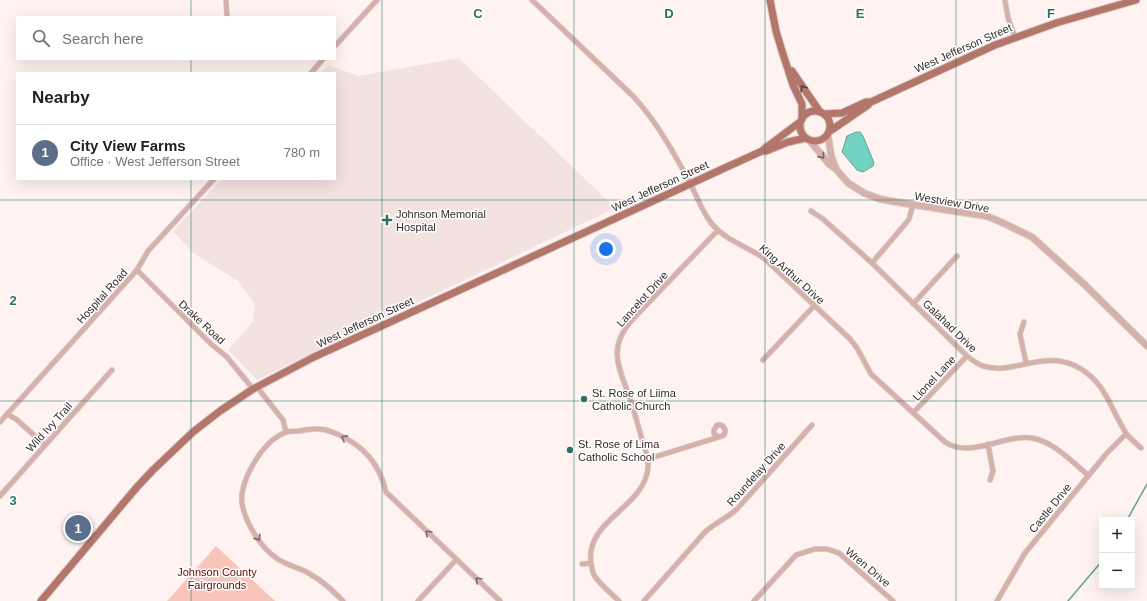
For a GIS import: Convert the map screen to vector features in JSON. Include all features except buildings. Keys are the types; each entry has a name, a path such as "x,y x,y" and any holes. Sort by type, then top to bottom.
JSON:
{"main road":[{"path":"770,0 776,31 793,84 802,104 800,130 808,140 820,141 829,133 830,122 787,64"},
{"name":"West Jefferson Street","path":"829,133 871,102 965,57 1056,23 1136,0"},
{"name":"West Jefferson Street","path":"822,113 842,113 866,102 871,102"},
{"path":"801,120 808,113 822,113"},
{"name":"West Jefferson Street","path":"41,601 153,470 193,432 220,411 255,388 312,358 762,151 801,120"},
{"name":"West Jefferson Street","path":"762,151 766,151 788,142 808,140"}],"street":[{"path":"226,0 227,16"},
{"path":"336,45 377,0"},
{"name":"King Arthur Drive","path":"532,0 633,96 646,111 658,127 691,184 705,213 718,230 730,240 751,250 765,259 857,348 871,374 950,446 966,448 1021,437 1033,439 1046,443 1088,475"},
{"path":"1005,0 1015,38"},
{"path":"312,72 323,60"},
{"name":"Westview Drive","path":"829,133 830,155 836,169"},
{"name":"Westview Drive","path":"808,140 848,183 864,193 880,199 986,216 1032,237 1085,285 1147,346"},
{"name":"Hospital Road","path":"0,422 137,270 148,252 213,180"},
{"path":"872,263 906,223 913,205"},
{"name":"Galahad Drive","path":"811,211 824,219 872,263 967,356 982,365 989,367 1003,367 1045,360 1057,361 1080,368 1101,386 1126,434 1141,448"},
{"name":"Lancelot Drive","path":"591,563 591,550 595,539 601,530 639,491 647,475 648,459 631,401 619,368 617,354 622,334 632,320 718,230"},
{"path":"913,304 956,256"},
{"name":"Drake Road","path":"137,270 211,344 227,357 283,420 286,432"},
{"path":"763,360 814,306"},
{"path":"1024,322 1020,334 1026,363"},
{"name":"Lionel Lane","path":"914,413 967,356"},
{"name":"Wild Ivy Trail","path":"0,496 112,370"},
{"path":"7,414 16,419 45,445"},
{"name":"Roundelay Drive","path":"644,601 711,526 731,515 737,509 812,425"},
{"path":"343,601 316,577 300,568 284,563 269,551 260,542 247,519 242,502 245,484 252,465 264,449 286,432 314,429 328,430 343,436 360,446 372,460 379,472 386,492 500,601"},
{"name":"Castle Drive","path":"997,601 1025,553 1088,475 1126,434"},
{"path":"648,459 719,437"},
{"path":"988,444 993,470 990,480"},
{"name":"Wren Drive","path":"754,601 796,555 815,549 827,549 839,553 893,601"},
{"path":"418,601 456,560"},
{"path":"582,564 591,563 594,575 619,601"}],"shaded area":[{"name":"Johnson Memorial Hospital","path":"459,58 615,208 257,380 228,350 253,321 255,305 238,281 193,253 173,231 221,180 336,180 336,72 322,72 329,65 358,76"},
{"path":"860,132 863,136 874,163 873,166 863,172 857,170 842,152 847,136"}],"green space":[{"name":"Johnson County Fairgrounds","path":"216,546 275,601 167,601"}],"waterway":[{"path":"1129,517 1147,484"},
{"path":"1068,601 1099,565"}],"place":[{"name":"Johnson Memorial Hospital","path":"387,220"},
{"name":"St. Rose of Liima Catholic Church","path":"584,399"},
{"name":"St. Rose of Lima Catholic School","path":"570,450"},
{"name":"City View Farms","path":"78,528"}]}
